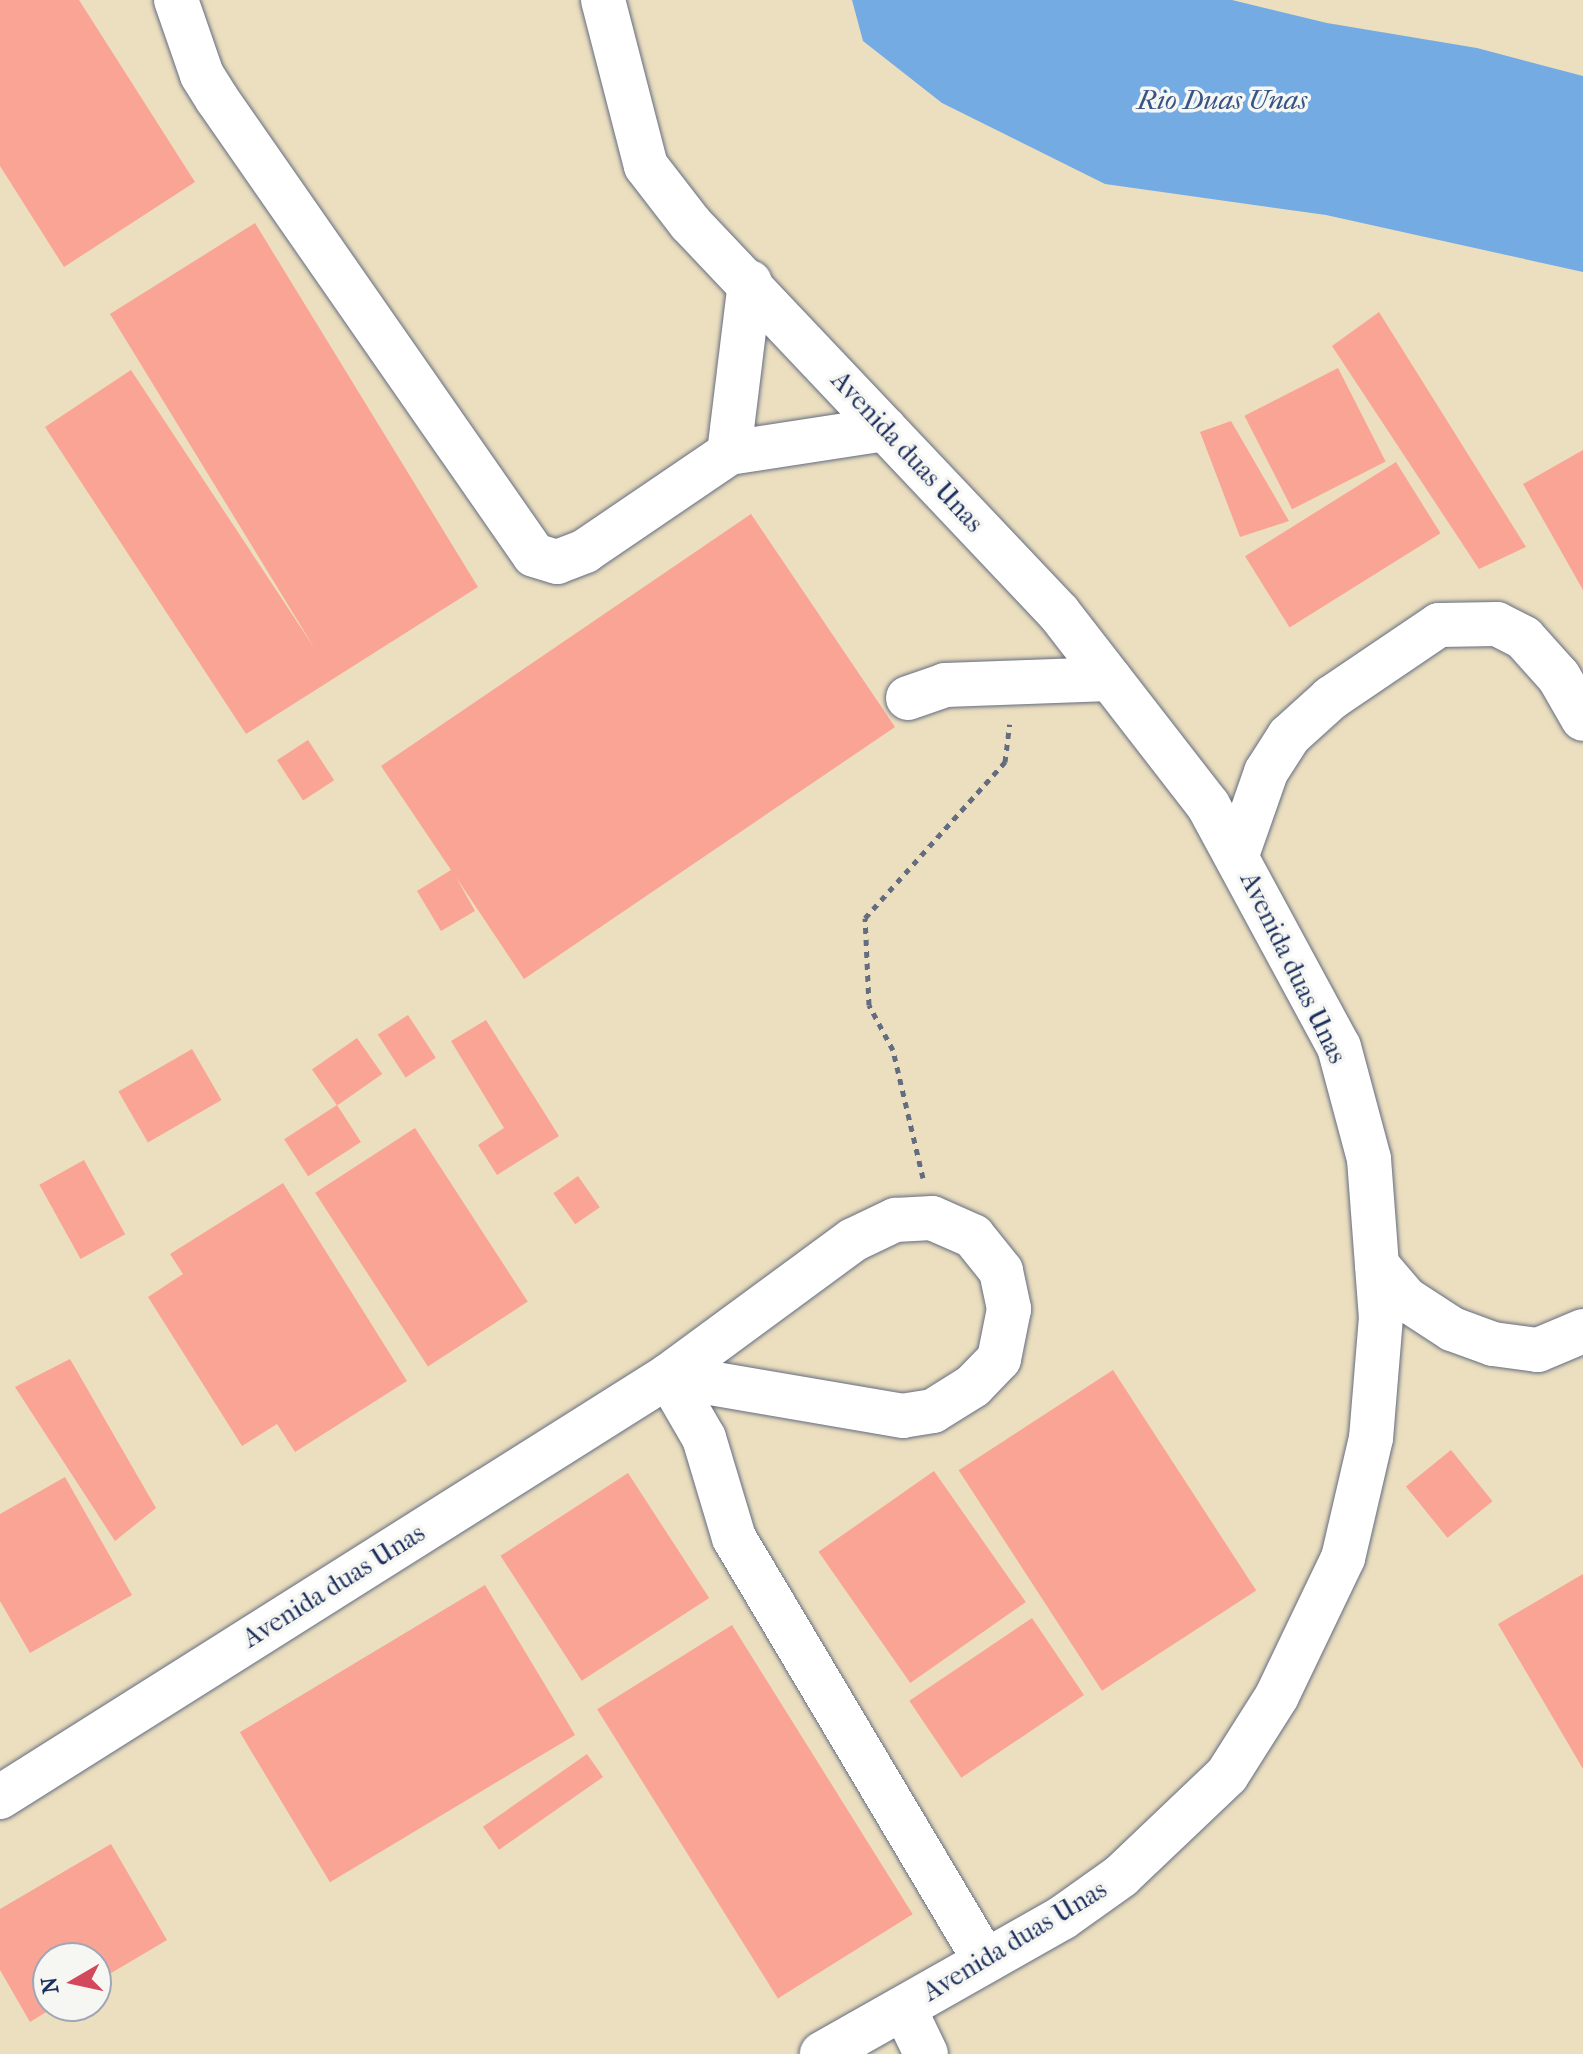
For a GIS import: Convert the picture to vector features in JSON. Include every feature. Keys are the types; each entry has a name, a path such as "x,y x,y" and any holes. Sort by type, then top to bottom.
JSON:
{"street":[{"path":"176,0 202,75 217,99 534,555 557,562 585,551 729,453 885,429"},
{"name":"Avenida duas Unas","path":"603,0 646,166 690,223 750,282 1059,613 1208,805 1339,1047 1369,1159 1381,1317 1371,1438 1343,1558 1277,1696 1227,1775 1168,1834 1062,1918 822,2054"},
{"path":"729,453 750,282"},
{"path":"1237,855 1266,772 1289,736 1331,698 1439,625 1497,624 1524,638 1559,677 1583,719"},
{"path":"908,698 945,685 1110,679"},
{"path":"668,1376 903,1416 933,1411 973,1386 999,1359 1009,1309 1001,1271 973,1236 932,1218"},
{"name":"Avenida duas Unas","path":"0,1797 668,1376 853,1240 895,1220 932,1218"},
{"path":"1377,1265 1406,1299 1452,1329 1493,1344 1538,1350 1583,1331"},
{"path":"668,1376 704,1438 734,1538 985,1961"},
{"path":"904,2008 926,2054"}],"path":[{"path":"932,1218 893,1050 869,1005 865,918 1005,762 1016,681"}],"water":[{"name":"Rio Duas Unas","path":"852,0 1232,0 1327,23 1477,48 1583,76 1583,272 1326,215 1105,184 942,103 863,41"}],"building":[{"path":"0,0 79,0 195,182 64,267 0,166"},
{"path":"255,223 478,587 246,734 45,427 131,370 315,649 110,314"},
{"path":"1379,312 1526,547 1479,569 1332,346"},
{"path":"1338,368 1386,462 1292,509 1244,416"},
{"path":"1231,421 1289,521 1240,537 1200,432"},
{"path":"1583,450 1583,590 1523,484"},
{"path":"1396,462 1441,533 1290,628 1245,556"},
{"path":"751,514 895,727 524,979 456,877 475,911 441,931 417,891 451,870 381,766"},
{"path":"308,740 334,780 303,800 277,760"},
{"path":"408,1015 436,1058 406,1077 378,1035"},
{"path":"486,1020 559,1136 497,1175 478,1145 504,1128 451,1041"},
{"path":"357,1038 382,1074 337,1106 312,1070"},
{"path":"192,1049 222,1100 148,1143 118,1092"},
{"path":"337,1105 361,1142 308,1176 284,1139"},
{"path":"415,1128 528,1302 428,1366 315,1193"},
{"path":"84,1160 125,1234 81,1259 39,1185"},
{"path":"578,1176 600,1207 575,1224 553,1193"},
{"path":"283,1183 407,1381 295,1452 277,1424 242,1446 148,1297 183,1274 170,1254"},
{"path":"70,1359 156,1508 115,1541 15,1387"},
{"path":"1113,1370 1256,1591 1102,1691 959,1470"},
{"path":"1451,1450 1493,1501 1447,1538 1406,1487"},
{"path":"934,1471 1026,1602 910,1683 818,1552"},
{"path":"628,1473 709,1598 582,1681 501,1556"},
{"path":"65,1477 132,1595 30,1653 0,1601 0,1514"},
{"path":"1583,1574 1583,1769 1498,1624"},
{"path":"485,1585 575,1735 330,1882 240,1732"},
{"path":"1032,1618 1084,1695 961,1778 909,1701"},
{"path":"732,1625 913,1914 778,1998 597,1709"},
{"path":"587,1754 603,1777 499,1850 483,1827"},
{"path":"111,1844 167,1940 112,1973 112,1942 32,1942 30,2022 0,1970 0,1909"}]}
